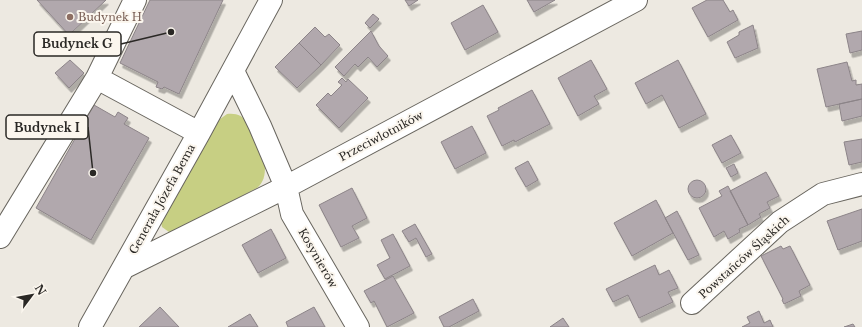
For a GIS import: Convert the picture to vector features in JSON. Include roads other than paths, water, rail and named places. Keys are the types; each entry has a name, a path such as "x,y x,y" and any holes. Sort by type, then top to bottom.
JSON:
{"street":[{"path":"0,237 97,78 135,0"},
{"name":"Generała Józefa Bema","path":"90,327 125,267 271,0"},
{"name":"Przeciwlotników","path":"125,267 286,187 636,0"},
{"path":"233,71 260,126 286,187"},
{"path":"97,78 199,133"},
{"name":"Powstańców Śląskich","path":"692,303 780,222 823,194 862,184"},
{"name":"Kosynierów","path":"286,187 292,214 358,327"}],"place":[{"name":"Budynek H","path":"70,17"},
{"name":"Budynek G","path":"171,32"},
{"name":"Budynek I","path":"93,173"}]}
